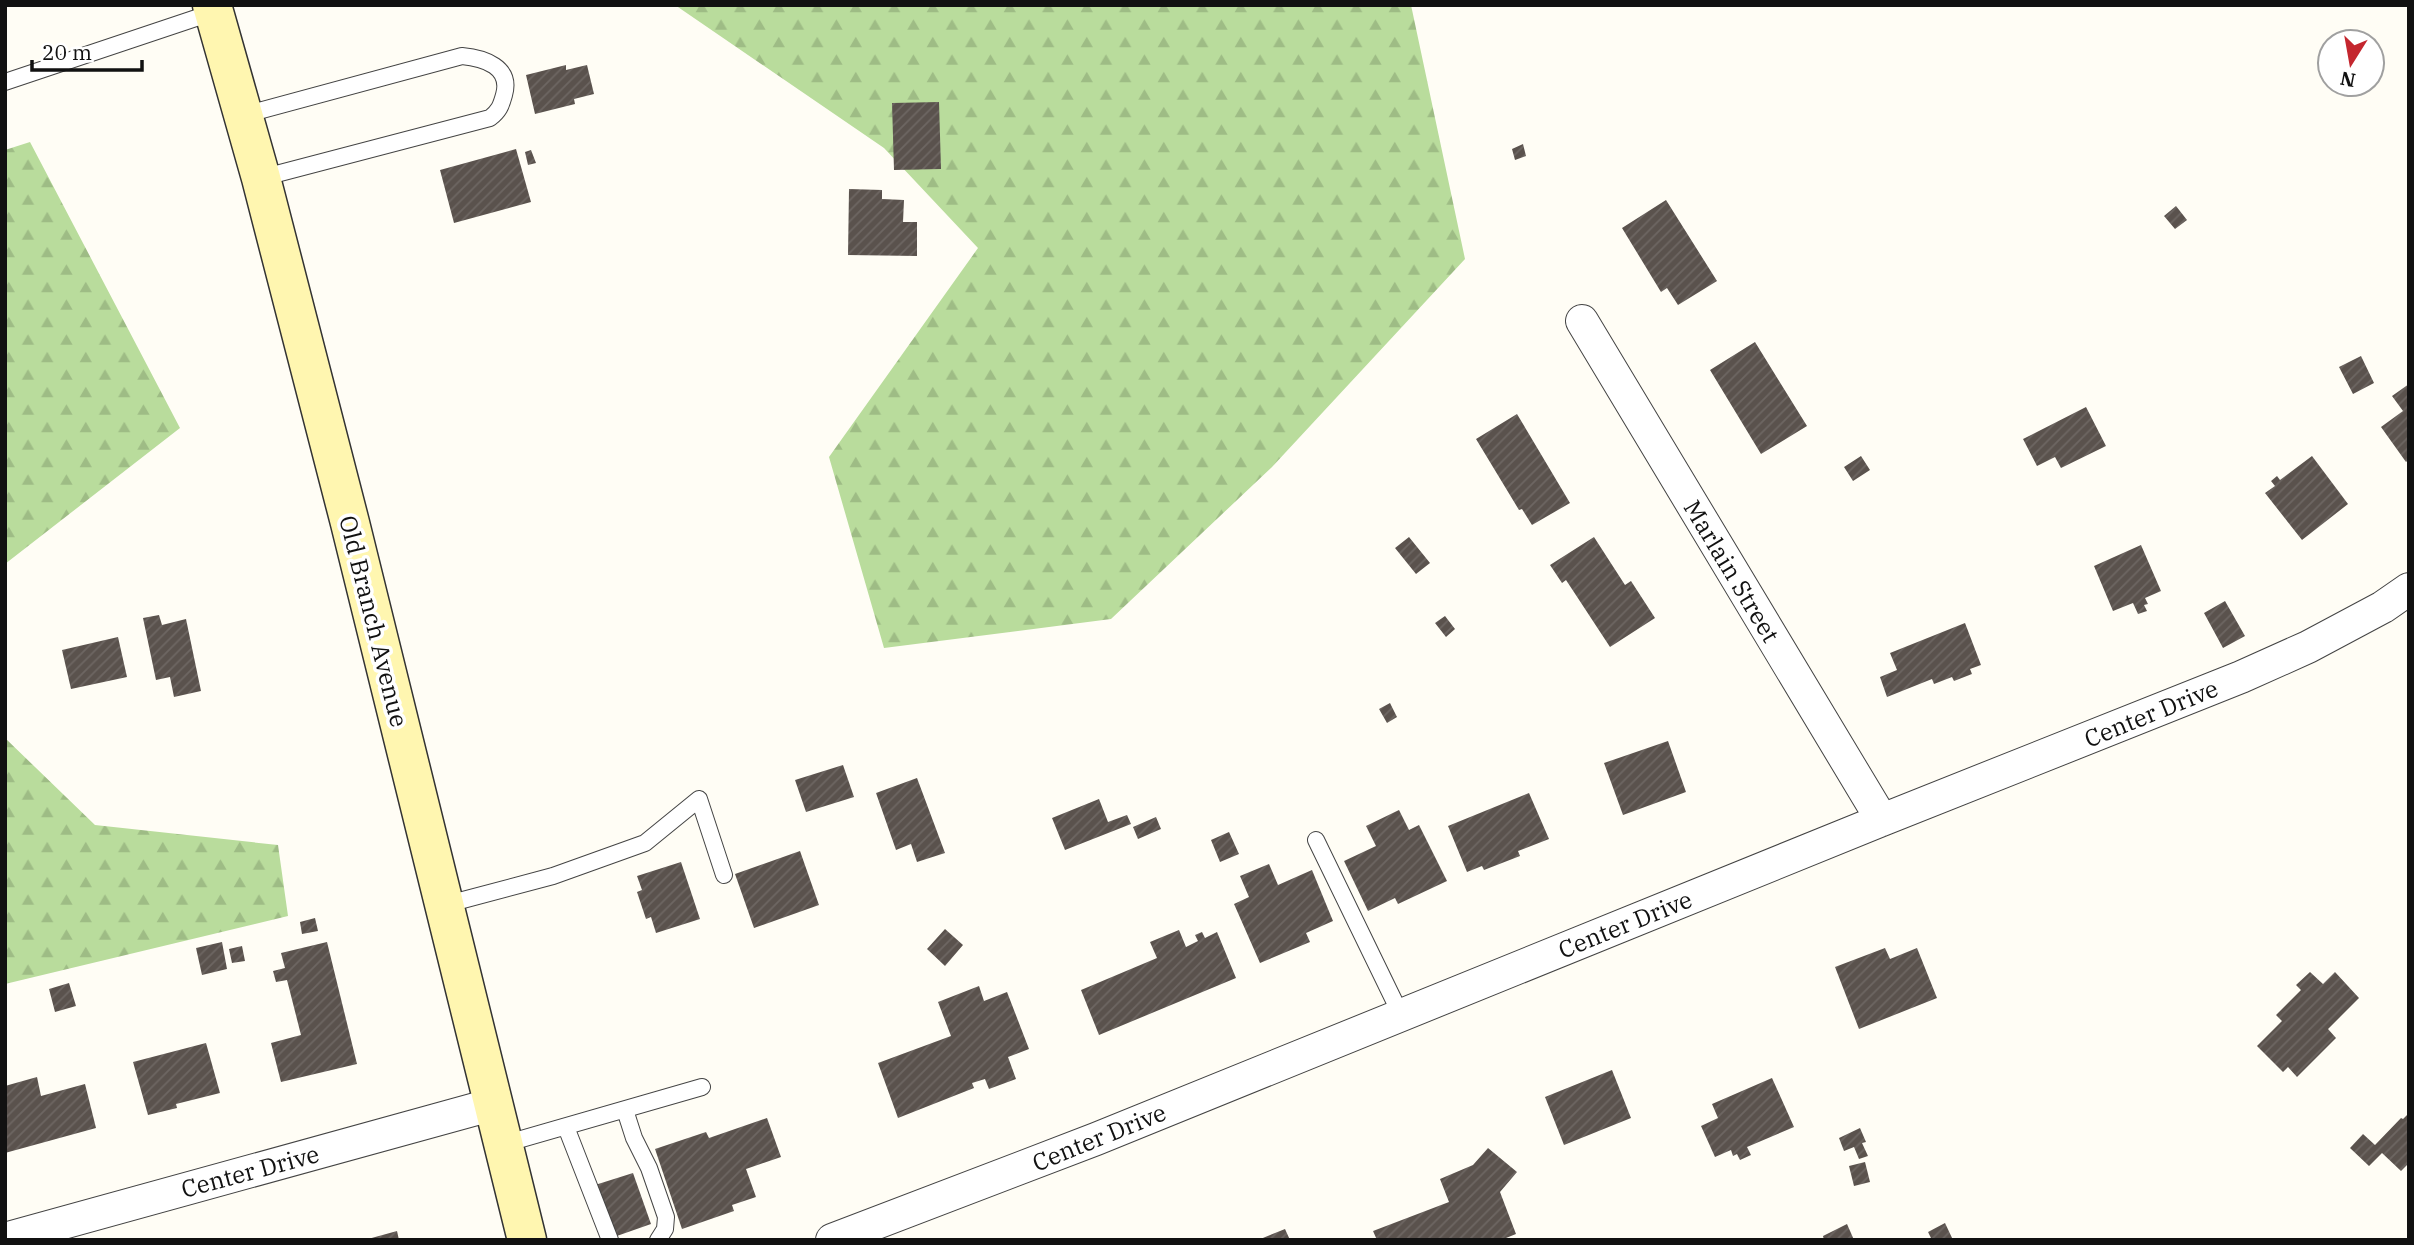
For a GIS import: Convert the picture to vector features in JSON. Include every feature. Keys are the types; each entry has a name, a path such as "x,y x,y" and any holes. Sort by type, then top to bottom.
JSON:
{"street":[{"name":"Old Branch Avenue","path":"213,9 261,178 527,1240"},
{"name":"Marlain Street","path":"1581,321 1882,820"},
{"name":"Center Drive","path":"832,1240 1096,1139 2241,677 2319,641 2383,607 2409,589"},
{"name":"Center Drive","path":"5,1239 494,1104"}],"lane":[{"path":"5,82 213,9"},
{"path":"244,115 462,56 481,58 492,63 502,72 507,83 500,110 489,118 261,178"},
{"path":"444,905 553,876 645,843 699,799 724,875"},
{"path":"1316,840 1401,1015"},
{"path":"504,1144 702,1087"},
{"path":"625,1110 666,1217 665,1229 658,1240"},
{"path":"566,1127 610,1240"}],"green space":[{"path":"675,5 1411,5 1465,259 1272,467 1111,619 884,648 829,457 978,248 884,148"},
{"path":"30,142 180,428 5,564 5,150"},
{"path":"5,738 95,825 278,845 288,916 5,984"}],"building":[{"path":"566,65 566,70 587,65 594,94 574,99 575,104 535,114 526,75"},
{"path":"939,102 941,169 894,170 892,103"},
{"path":"1523,144 1526,156 1515,160 1512,149"},
{"path":"516,149 531,202 454,223 440,170"},
{"path":"531,150 536,163 528,165 525,152"},
{"path":"849,189 882,190 882,199 904,200 903,222 917,222 917,256 848,255"},
{"path":"1666,200 1717,281 1678,305 1667,288 1661,292 1622,228"},
{"path":"2176,206 2187,220 2175,229 2164,216"},
{"path":"1755,342 1807,426 1761,454 1710,370"},
{"path":"2361,356 2374,383 2353,394 2339,367"},
{"path":"2409,384 2409,459 2406,462 2381,427 2403,411 2392,396"},
{"path":"2086,407 2106,446 2061,468 2055,457 2037,466 2023,439"},
{"path":"1517,414 1570,503 1532,525 1522,509 1519,510 1476,439"},
{"path":"1861,456 1870,470 1853,481 1844,467"},
{"path":"2312,456 2348,504 2302,540 2265,493 2275,486 2271,481 2277,476 2280,480"},
{"path":"1409,537 1430,563 1416,574 1395,548"},
{"path":"1594,537 1625,585 1631,581 1655,618 1610,647 1566,580 1562,583 1550,565"},
{"path":"2141,545 2161,591 2145,598 2147,611 2138,614 2133,603 2113,611 2094,566"},
{"path":"2225,601 2245,636 2223,648 2204,613"},
{"path":"159,615 162,625 186,619 201,691 174,697 170,677 156,680 143,618"},
{"path":"1445,616 1455,629 1446,637 1435,623"},
{"path":"1965,623 1981,665 1970,669 1972,674 1954,681 1952,677 1934,684 1932,679 1887,697 1880,677 1897,670 1890,653"},
{"path":"118,637 127,677 71,689 62,650"},
{"path":"1390,703 1397,717 1387,723 1379,709"},
{"path":"1668,741 1686,792 1623,815 1604,763"},
{"path":"843,765 854,797 806,812 795,780"},
{"path":"917,778 945,853 917,862 911,844 896,850 876,793"},
{"path":"1529,793 1549,839 1518,851 1520,856 1484,870 1482,866 1467,872 1448,826"},
{"path":"1099,799 1108,822 1127,815 1131,824 1065,850 1052,818"},
{"path":"1399,810 1409,830 1419,825 1447,881 1398,904 1395,898 1368,911 1344,861 1376,846 1366,826"},
{"path":"1156,817 1161,829 1138,839 1133,827"},
{"path":"1229,832 1239,854 1220,862 1211,840"},
{"path":"800,851 819,905 754,928 735,874"},
{"path":"681,862 700,919 656,933 651,917 646,919 637,892 642,890 637,876"},
{"path":"1269,864 1278,885 1312,870 1333,921 1306,933 1310,942 1260,963 1234,904 1249,897 1240,876"},
{"path":"315,918 318,931 302,934 300,922"},
{"path":"945,929 963,945 945,966 927,949"},
{"path":"1179,930 1186,947 1198,941 1195,935 1202,932 1205,938 1217,932 1236,978 1099,1035 1081,990 1157,958 1150,942"},
{"path":"222,942 227,969 202,975 196,948"},
{"path":"327,942 357,1064 281,1082 271,1043 301,1035 287,980 276,982 273,971 285,968 281,953"},
{"path":"242,946 245,961 232,963 229,949"},
{"path":"1885,948 1890,959 1917,948 1937,998 1859,1029 1835,967"},
{"path":"2310,972 2323,984 2335,972 2359,998 2328,1029 2336,1038 2297,1077 2288,1067 2283,1072 2257,1046 2282,1021 2276,1015 2301,990 2296,985"},
{"path":"69,983 76,1006 55,1012 49,989"},
{"path":"979,986 984,1001 1007,992 1029,1049 1008,1057 1016,1079 989,1089 985,1079 972,1083 974,1088 898,1118 878,1063 951,1036 938,1002"},
{"path":"206,1043 220,1093 176,1104 177,1108 148,1115 133,1062"},
{"path":"1612,1070 1631,1118 1564,1145 1545,1097"},
{"path":"37,1077 41,1096 85,1084 96,1128 5,1153 5,1086"},
{"path":"1772,1078 1794,1127 1747,1147 1751,1155 1740,1160 1737,1154 1733,1156 1731,1150 1715,1157 1701,1126 1718,1118 1712,1104"},
{"path":"2409,1113 2409,1163 2401,1171 2382,1153 2369,1166 2350,1148 2363,1134 2375,1145"},
{"path":"767,1118 781,1157 746,1169 756,1197 732,1205 734,1211 682,1229 655,1149 706,1132 709,1138"},
{"path":"1860,1128 1866,1142 1862,1143 1868,1156 1859,1159 1854,1147 1844,1151 1839,1138"},
{"path":"1488,1148 1517,1172 1500,1192 1516,1234 1501,1240 1377,1240 1373,1231 1449,1202 1440,1179 1473,1165"},
{"path":"1865,1162 1870,1182 1854,1186 1849,1166"},
{"path":"633,1173 651,1224 614,1237 595,1185"},
{"path":"1945,1223 1953,1240 1932,1240 1928,1232"},
{"path":"1847,1224 1854,1240 1824,1240 1823,1236"},
{"path":"1285,1229 1290,1240 1258,1240"},
{"path":"397,1231 399,1240 368,1239"}]}
